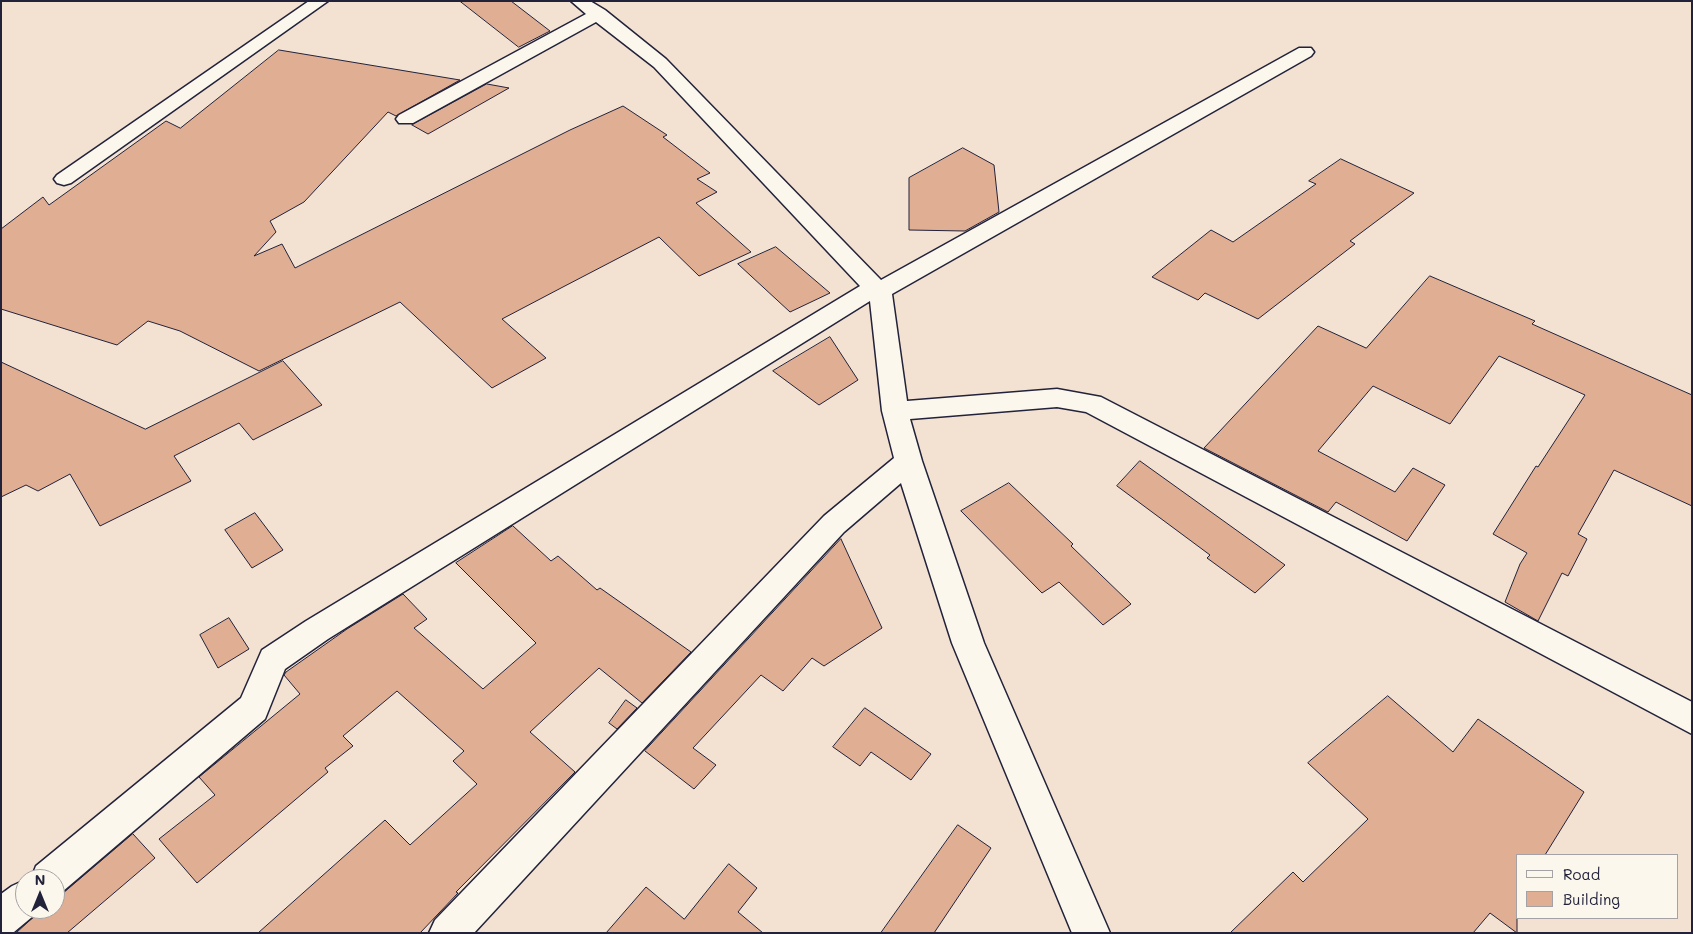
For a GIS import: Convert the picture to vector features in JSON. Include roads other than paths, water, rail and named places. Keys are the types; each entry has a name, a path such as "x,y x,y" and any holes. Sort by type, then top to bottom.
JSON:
{"street":[{"path":"64,179 320,1"},
{"path":"406,118 589,8 660,63 877,289 883,307 895,411 908,461 968,643 1092,933"},
{"path":"61,869 253,708 273,660 317,630 877,289 1305,52"},
{"path":"895,411 1056,398 1092,404 1692,719"},
{"path":"448,933 834,524 908,461"},
{"path":"1,919 15,907"}]}
